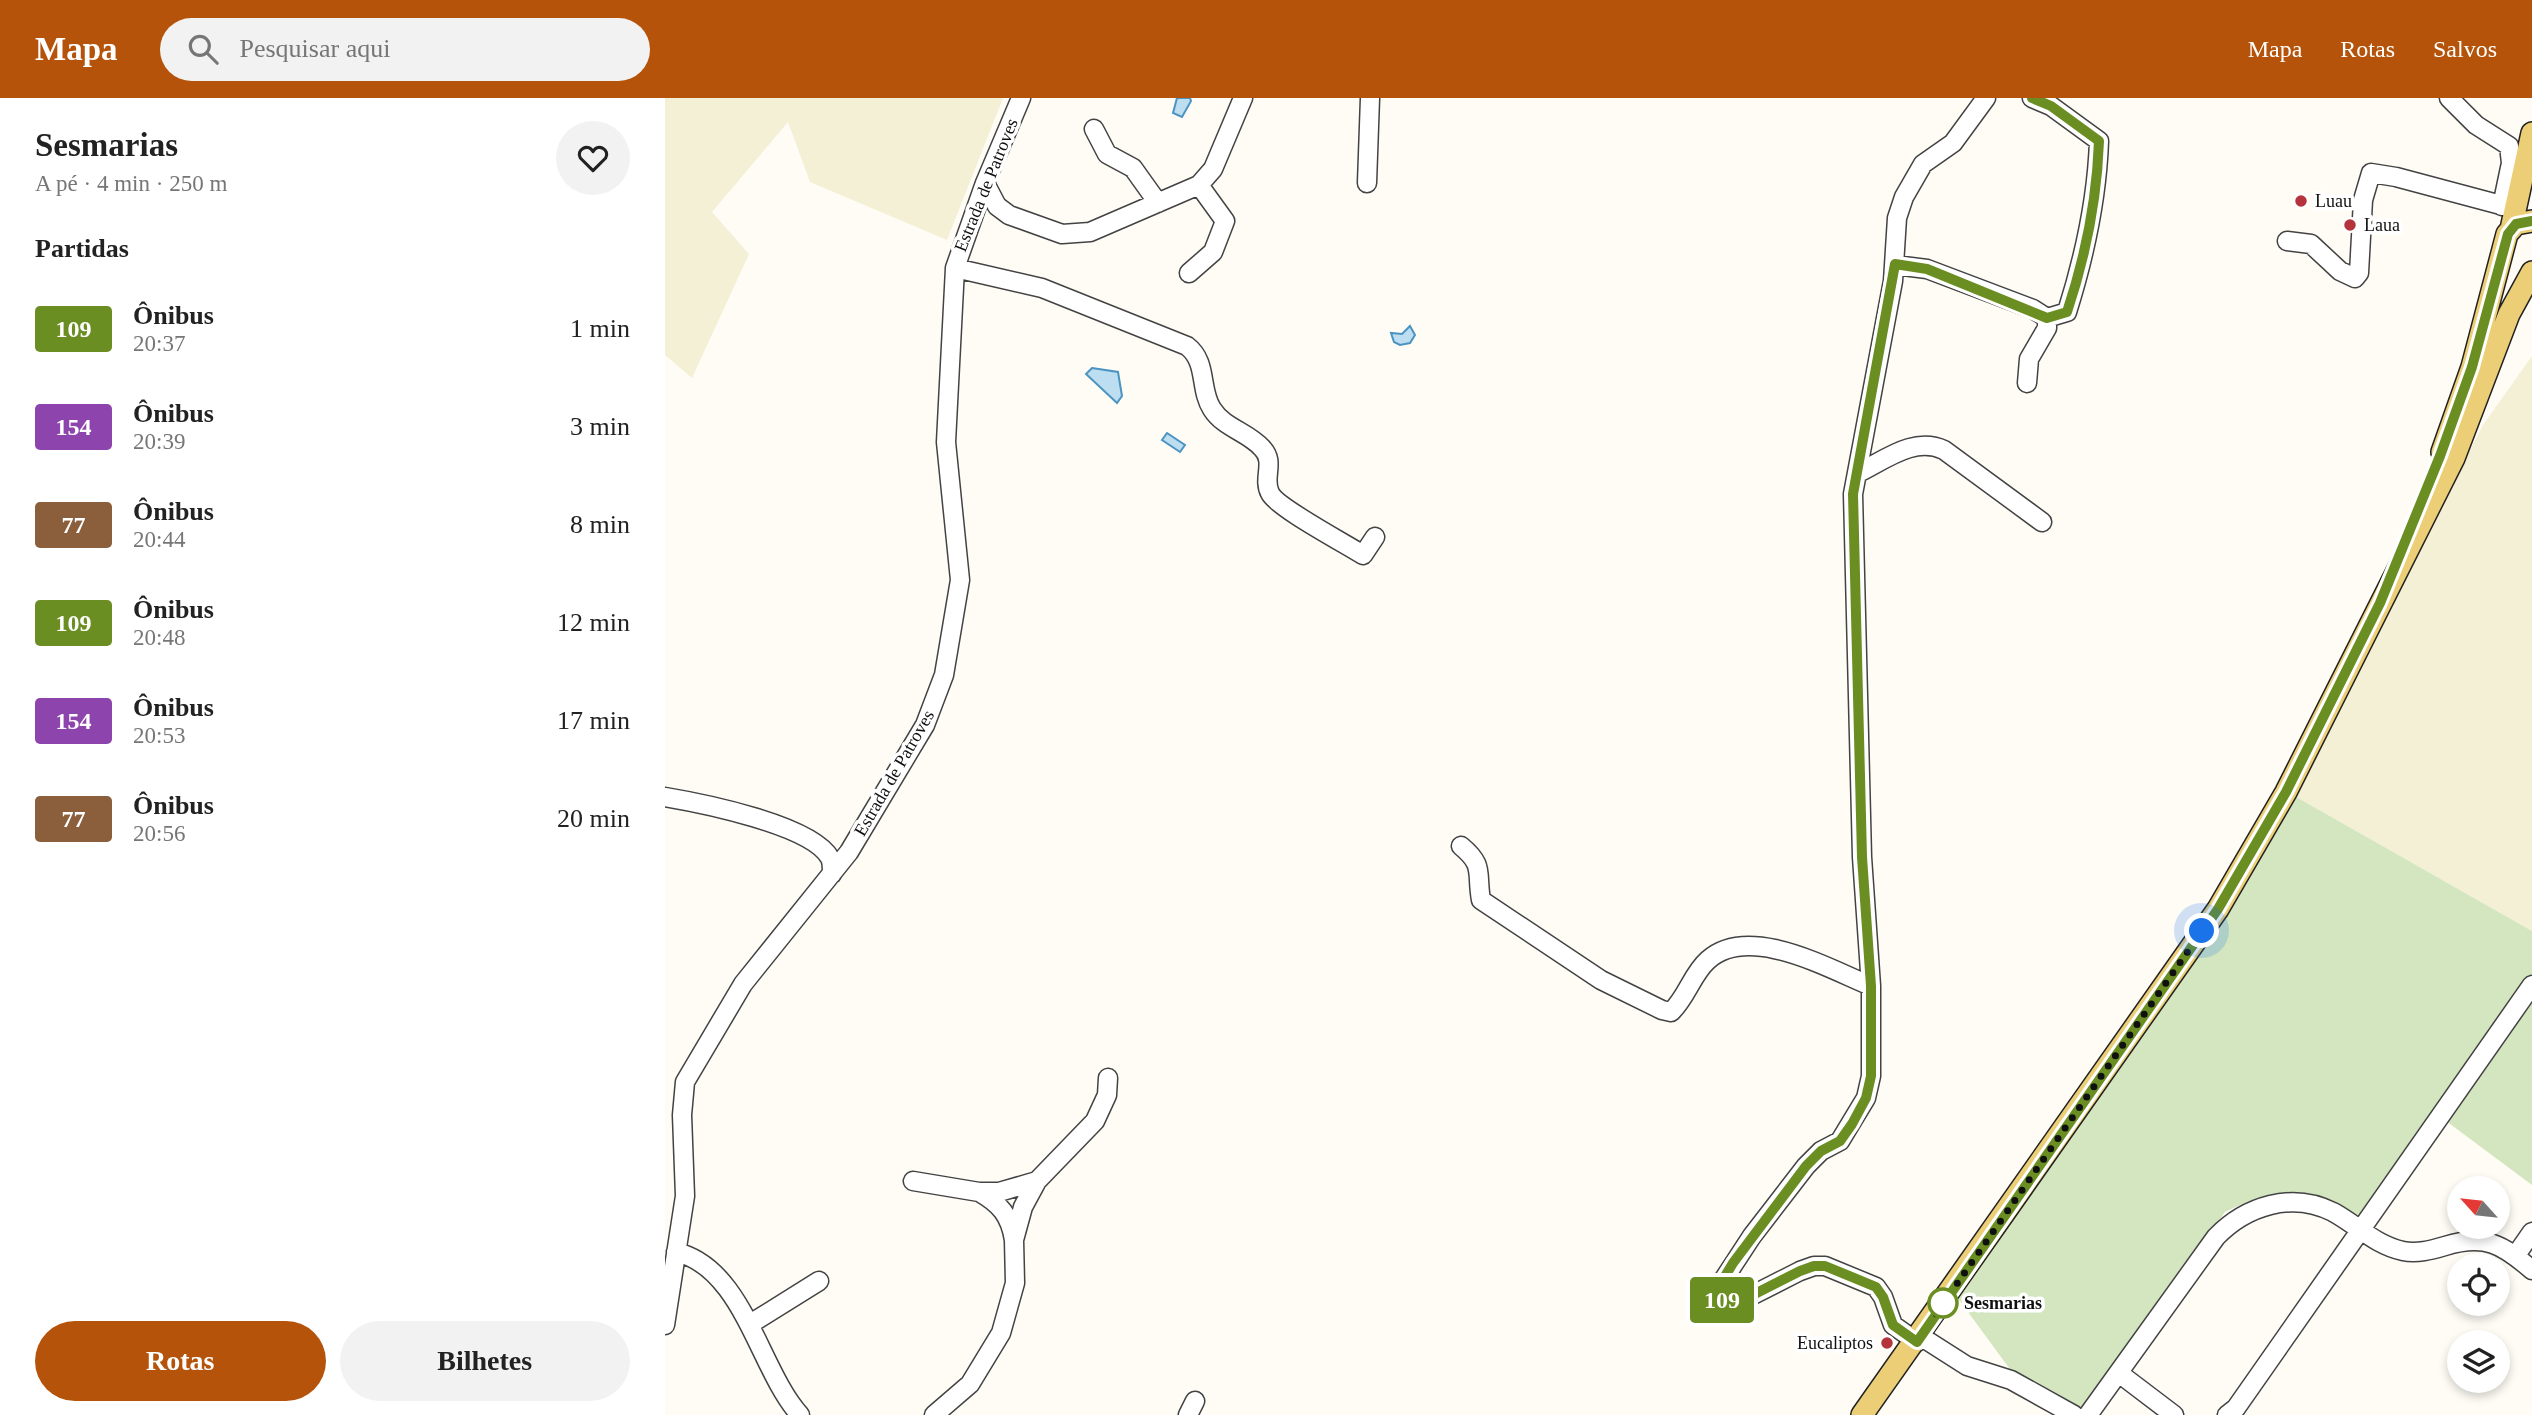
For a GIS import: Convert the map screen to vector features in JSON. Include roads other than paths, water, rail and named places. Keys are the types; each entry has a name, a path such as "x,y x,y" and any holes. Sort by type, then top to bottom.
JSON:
{"main road":[{"path":"2380,603 2440,456 2472,367 2513,222 2532,133"},
{"path":"2513,222 2516,263 2532,266"},
{"path":"1862,1415 2218,909 2286,792 2454,458 2509,314 2532,272"}],"street":[{"name":"Estrada de Patroves","path":"665,1325 673,1242 686,1177 682,1115 685,1082 743,984 849,852 925,725 944,675 960,580 946,442 955,268 969,223 1021,98"},
{"path":"985,183 997,206 1009,215 1043,229 1075,235 1199,184 1213,169 1243,98"},
{"path":"1367,183 1370,98"},
{"path":"1986,98 1960,135 1923,164 1897,218 1895,264 1853,494 1861,843 1871,986 1871,1076 1866,1098 1840,1141 1821,1151 1806,1166 1752,1236 1718,1288 1719,1297 1735,1304 1800,1271 1814,1266 1825,1266 1876,1287 1883,1297 1893,1325 1967,1366 2011,1380 2074,1415"},
{"path":"1895,264 1927,269 2047,318 2067,312 2078,279 2091,212 2099,141 2051,106 2032,98"},
{"path":"2287,241 2311,243 2340,271 2355,278 2359,272 2363,200 2371,173 2396,177 2513,222 2509,146 2476,125 2449,98"},
{"path":"1094,129 1107,154 1133,168 1158,203"},
{"path":"1189,273 1213,251 1225,221 1199,184"},
{"path":"969,223 993,213 1009,215"},
{"path":"955,268 1042,288 1187,346 1195,352 1203,369 1203,384 1210,407 1218,418 1261,446 1267,454 1267,482 1273,499 1363,555 1375,537"},
{"path":"2027,383 2029,359 2047,327 2047,318"},
{"path":"1858,473 1912,446 1930,444 1944,450 2042,522"},
{"path":"665,797 752,816 798,835 823,850 831,860 832,874"},
{"path":"1461,846 1476,858 1480,868 1481,900 1601,980 1662,1010 1671,1012 1680,1004 1701,967 1711,957 1740,947 1760,945 1778,949 1871,986"},
{"path":"823,850 849,852"},
{"path":"2227,1415 2236,1409 2363,1231 2532,985"},
{"path":"1014,1240 1023,1207 1037,1181 1095,1121 1107,1095 1108,1078"},
{"path":"913,1181 979,1192 999,1192 1037,1181"},
{"path":"935,1415 970,1384 1001,1333 1015,1283 1011,1223 998,1203 979,1192"},
{"path":"2088,1415 2216,1237 2231,1221 2250,1210 2289,1202 2332,1211 2375,1241 2406,1252 2427,1251 2465,1240 2496,1243 2516,1255 2532,1270"},
{"path":"2516,1255 2532,1232"},
{"path":"673,1242 707,1270 750,1324 782,1392 800,1415"},
{"path":"750,1324 819,1281"},
{"path":"2120,1374 2174,1415"}],"water":[{"path":"1177,98 1190,98 1191,101 1182,117 1173,113"},
{"path":"1410,326 1415,335 1410,343 1400,345 1394,342 1391,333 1402,334"},
{"path":"1092,368 1118,372 1122,396 1117,403 1086,374"},
{"path":"1167,433 1185,445 1180,452 1162,440"}],"place":[{"name":"Luau","path":"2301,201"},
{"name":"Laua","path":"2350,225"},
{"name":"Sesmarias","path":"1943,1303"},
{"name":"Eucaliptos","path":"1887,1343"}]}
